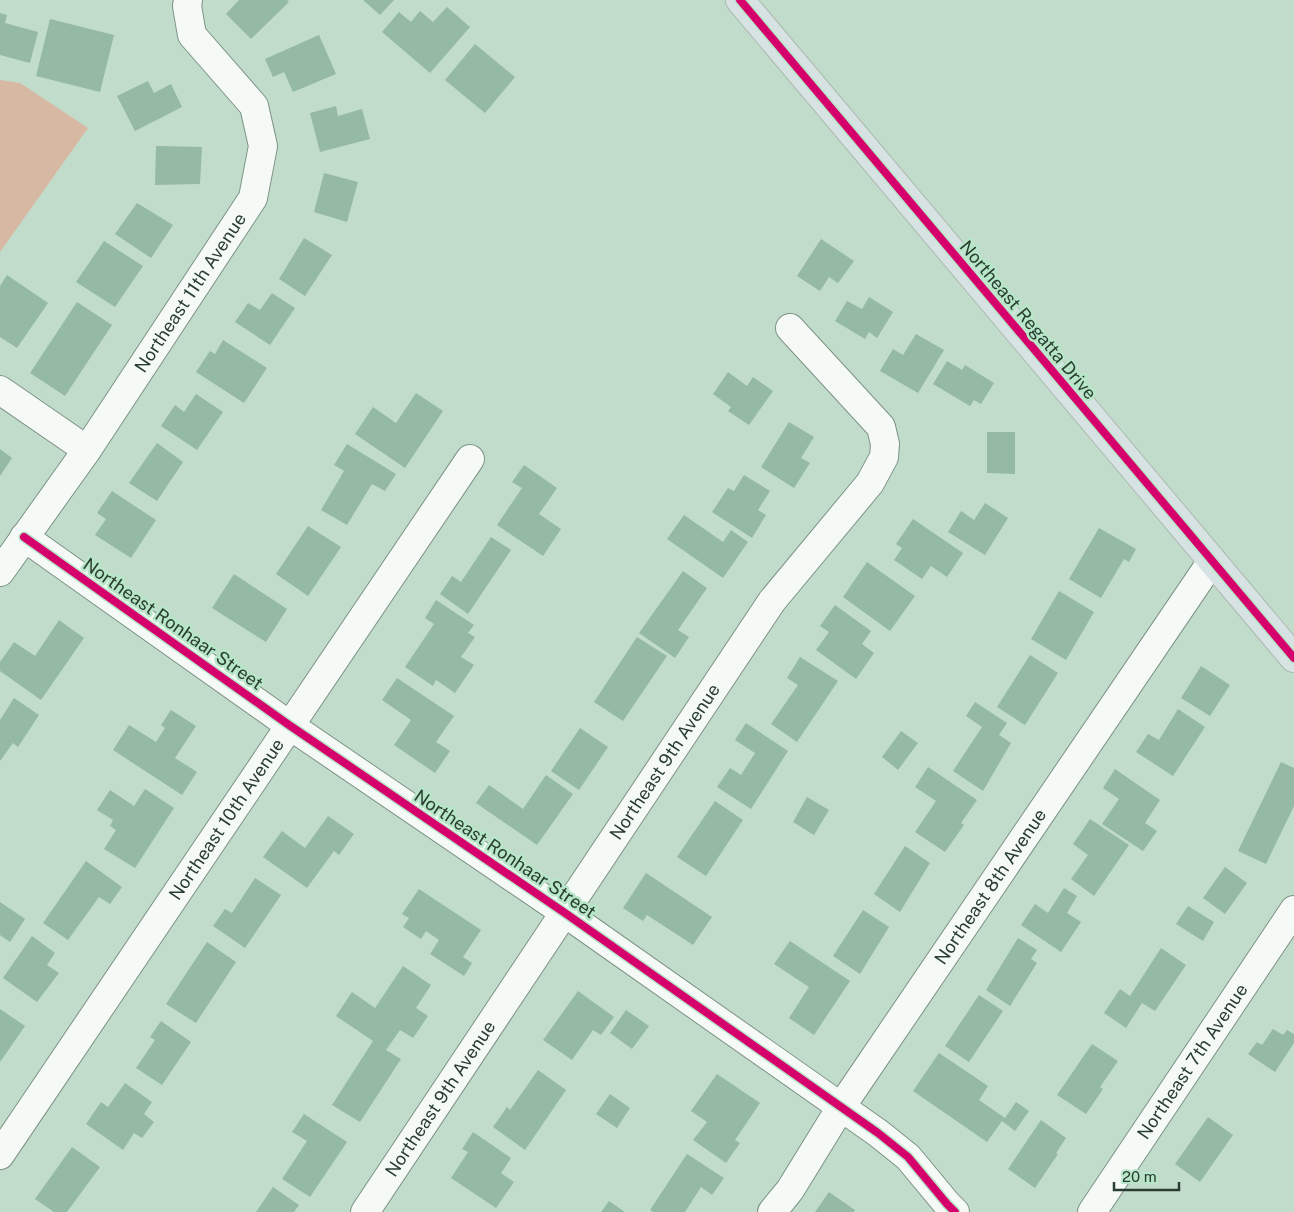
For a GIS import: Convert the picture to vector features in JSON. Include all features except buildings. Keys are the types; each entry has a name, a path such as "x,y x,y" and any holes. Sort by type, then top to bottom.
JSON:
{"main road":[{"name":"Northeast Regatta Drive","path":"740,0 1294,658"}],"street":[{"name":"Northeast 11th Avenue","path":"0,572 86,450 253,198 263,146 254,106 192,35 180,2"},
{"name":"Northeast 9th Avenue","path":"365,1212 772,601 870,483 884,457 885,444 881,427 790,328"},
{"path":"0,390 86,450"},
{"name":"Northeast 10th Avenue","path":"0,1155 470,459"},
{"name":"Northeast Ronhaar Street","path":"24,537 289,725 565,913 878,1133 908,1157 946,1204 955,1212"},
{"name":"Northeast 8th Avenue","path":"772,1212 790,1190 841,1107 1212,561"},
{"name":"Northeast 7th Avenue","path":"1092,1212 1294,910"}],"shaded area":[{"path":"0,80 20,83 88,128 0,252"}],"cycle path":[{"path":"740,0 1294,658"},
{"path":"24,537 289,725 565,913 878,1133 908,1157 955,1212"}]}
